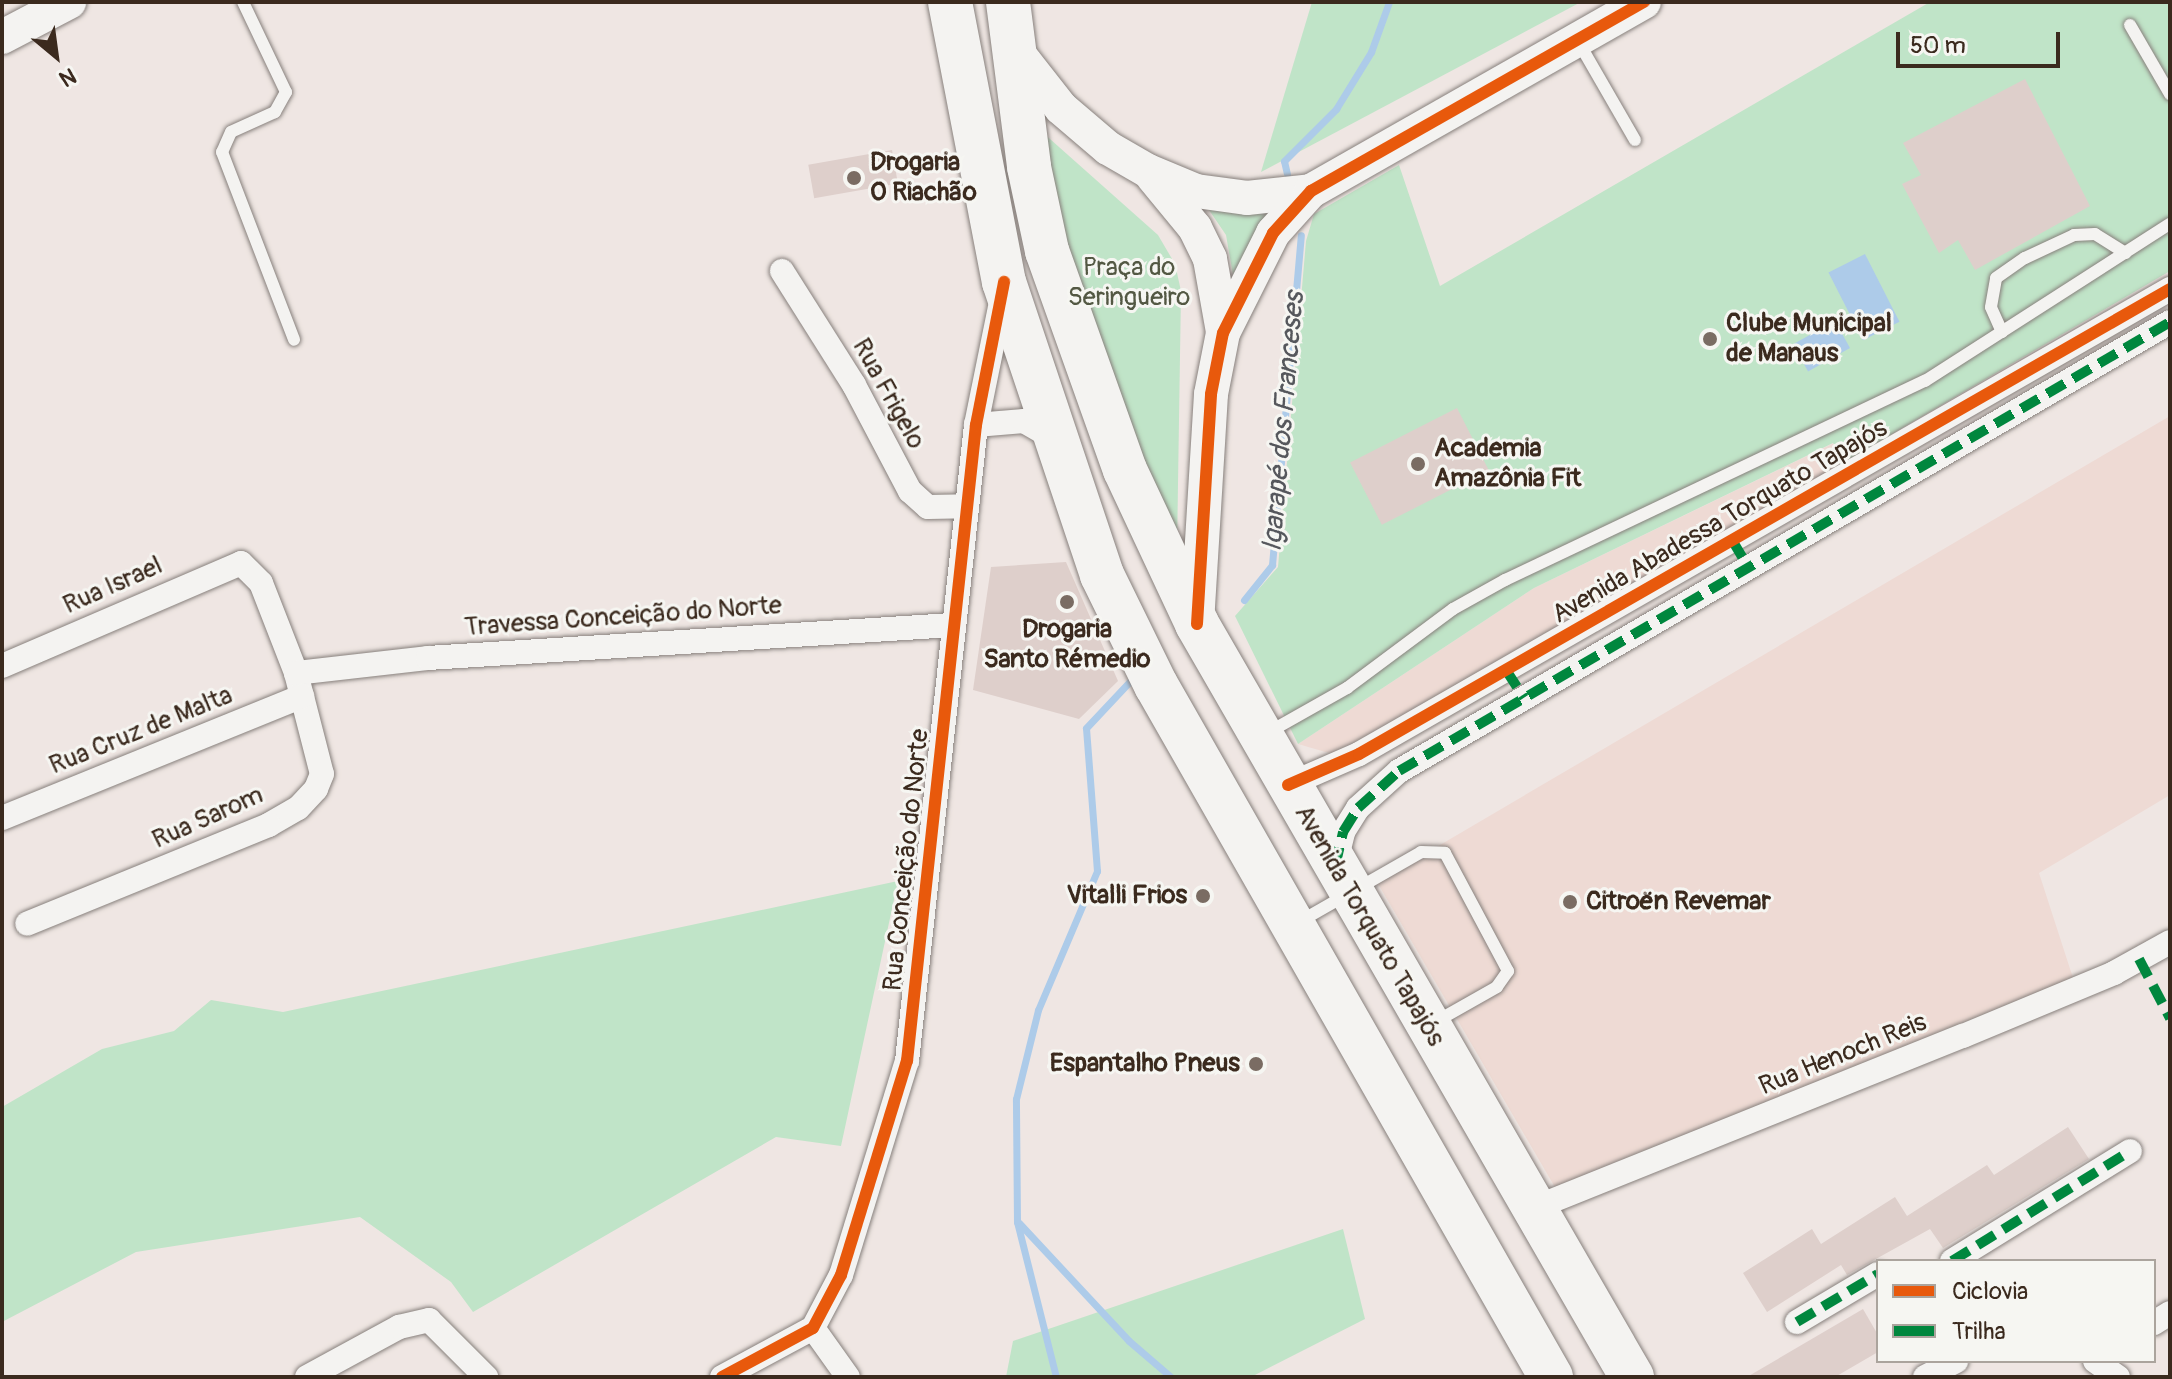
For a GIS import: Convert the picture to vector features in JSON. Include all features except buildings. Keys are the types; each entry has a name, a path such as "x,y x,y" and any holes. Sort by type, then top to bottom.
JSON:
{"highway":[{"path":"950,2 1004,282 1053,438 1102,575 1156,685 1551,1377"},
{"name":"Avenida Torquato Tapajós","path":"1008,2 1029,167 1047,251 1125,470 1197,624 1532,1209 1632,1377"}],"street":[{"path":"2,15 69,2"},
{"path":"1197,624 1211,394 1223,333 1273,233 1311,191 1644,2"},
{"path":"2,37 31,7"},
{"path":"1014,48 1061,108 1108,148 1148,171 1196,191 1247,198 1311,191"},
{"path":"1148,171 1195,228 1210,259 1223,333"},
{"name":"Rua Frigelo","path":"782,271 854,385 910,491 928,507 967,506"},
{"name":"Rua Conceição do Norte","path":"813,1328 841,1275 907,1061 976,425 1004,282"},
{"name":"Avenida Abadessa Torquato Tapajós","path":"1288,785 1359,754 2170,289"},
{"name":"Avenida Abadessa Torquato Tapajós","path":"1342,880 1343,832 1377,787 1524,698 2170,322"},
{"path":"1964,407 1979,433"},
{"path":"976,425 1024,421 1053,438"},
{"name":"Avenida Abadessa Torquato Tapajós","path":"1732,540 1749,568"},
{"name":"Rua Israel","path":"3,662 228,567 248,566"},
{"name":"Rua Sarom","path":"27,924 269,825 298,808 316,789 322,774 299,684 261,583 248,566"},
{"name":"Travessa Conceição do Norte","path":"299,684 428,658 953,625"},
{"path":"1506,670 1524,698"},
{"name":"Rua Cruz de Malta","path":"2,818 299,684"},
{"name":"Rua Henoch Reis","path":"1532,1209 1991,1025 2114,973 2170,942"},
{"path":"1955,1259 2130,1151"},
{"path":"1797,1322 1876,1275"},
{"path":"307,1377 399,1327 429,1320 486,1377"},
{"path":"722,1377 813,1328 848,1377"},
{"path":"1925,1377 1949,1363"},
{"path":"2098,1363 2118,1377"}],"lane":[{"path":"243,2 286,92 275,112 231,132 222,152 294,340"},
{"path":"2130,25 2170,94"},
{"path":"1577,40 1635,140"},
{"path":"1262,736 1347,688 1453,609 1505,580 1925,381 2170,224"},
{"path":"2002,332 1991,307 1996,278 2025,258 2074,235 2095,234 2125,253"},
{"path":"1294,926 1342,880 1421,852 1445,853 1452,860 1508,971 1497,987 1427,1027"}],"shaded area":[{"path":"2170,416 2170,795 2039,873 2073,978 1556,1189 1377,882"},
{"path":"1834,443 1846,461 1353,760 1298,744 1534,588"}],"green space":[{"path":"1312,2 1581,2 1261,172"},
{"name":"Clube Municipal de Manaus","path":"1930,2 2170,2 2170,271 1846,461 1833,443 1534,588 1298,744 1235,616 1278,567 1306,241 1314,214 1399,165 1440,286"},
{"name":"Praça do Seringueiro","path":"1041,131 1158,235 1175,264 1181,291 1177,549 1110,379 1061,223"},
{"name":"Praça do Seringueiro","path":"1284,204 1255,237 1233,275 1226,235 1207,207"},
{"path":"898,881 841,1146 776,1137 473,1312 451,1282 360,1217 136,1252 2,1322 2,1107 102,1049 174,1031 211,1000 283,1012"},
{"path":"1343,1229 1365,1319 1251,1377 1006,1377 1013,1341"}],"water":[{"path":"1865,254 1900,322 1863,340 1828,273"},
{"path":"1835,321 1850,348 1808,371 1793,344"}],"waterway":[{"name":"Igarapé dos Franceses","path":"1287,174 1284,161 1336,109 1371,52 1389,2"},
{"name":"Igarapé dos Franceses","path":"1244,600 1272,565 1301,235"},
{"name":"Igarapé dos Franceses","path":"1056,1377 1017,1222 1016,1099 1038,1010 1097,871 1086,728 1131,680"},
{"path":"1019,1223 1129,1341 1171,1377"}],"marked path":[{"path":"1335,867 1343,832 1358,808 1399,771 2170,322"},
{"path":"1732,540 1749,568"},
{"path":"1506,670 1524,698"},
{"path":"2139,959 2170,1018"},
{"path":"1955,1259 2130,1151"},
{"path":"1797,1322 1876,1275"}],"cycle path":[{"path":"1197,624 1211,394 1223,333 1273,233 1311,191 1644,2"},
{"path":"722,1377 813,1328 841,1275 907,1061 976,425 1004,282"},
{"path":"1288,785 1359,754 2170,289"}],"place":[{"name":"Drogaria O Riachão","path":"854,178"},
{"name":"Clube Municipal de Manaus","path":"1710,339"},
{"name":"Academia Amazônia Fit","path":"1418,464"},
{"name":"Drogaria Santo Rémedio","path":"1067,602"},
{"name":"Vitalli Frios","path":"1203,896"},
{"name":"Citroën Revemar","path":"1570,902"},
{"name":"Espantalho Pneus","path":"1256,1064"}]}
